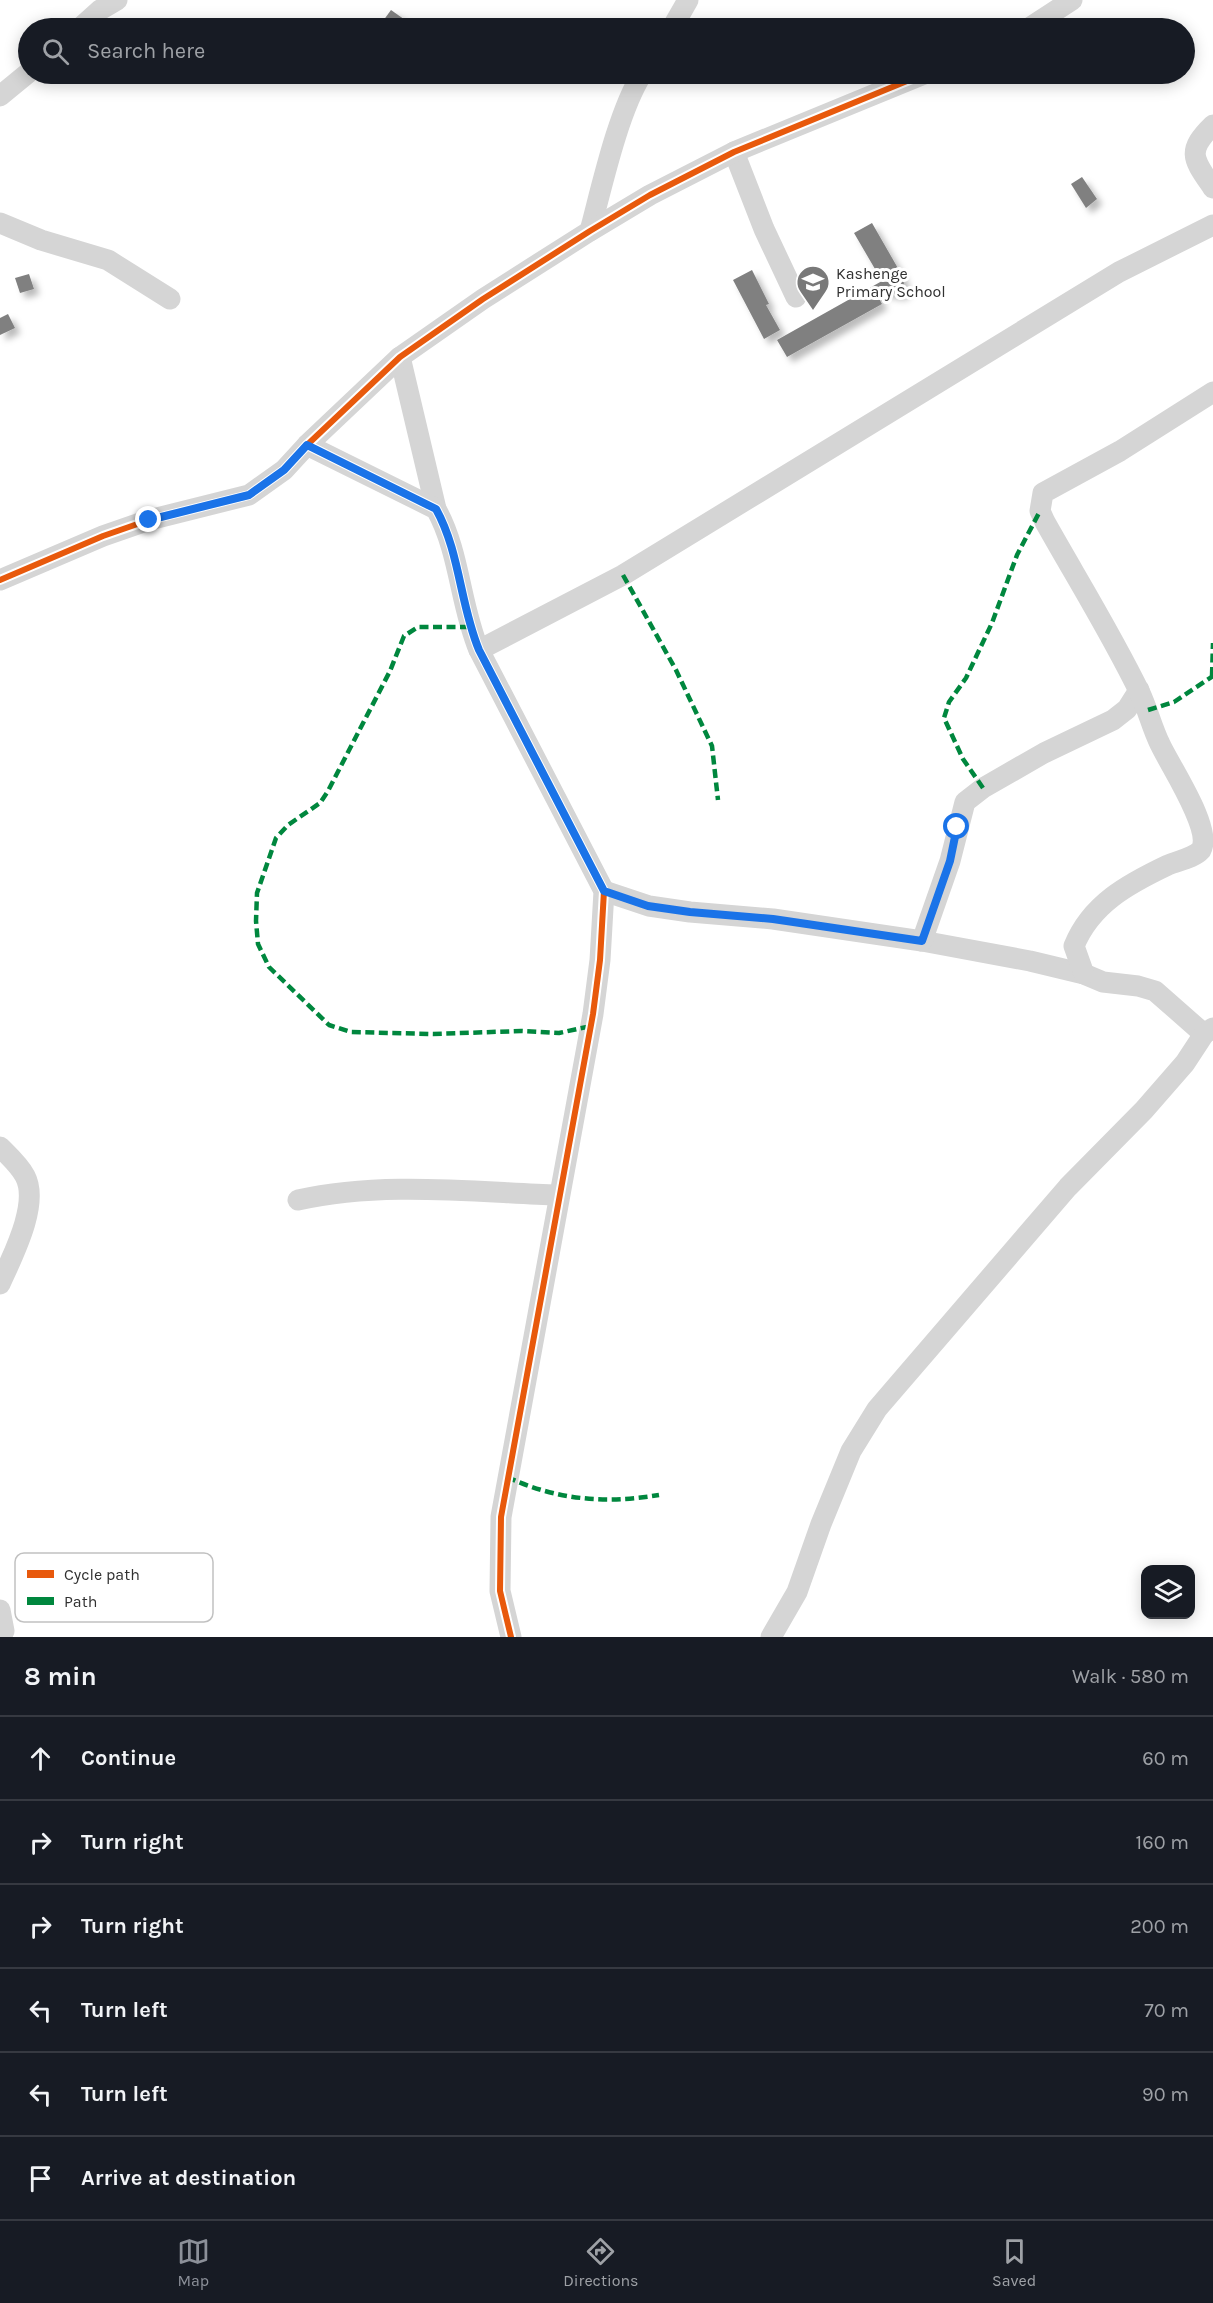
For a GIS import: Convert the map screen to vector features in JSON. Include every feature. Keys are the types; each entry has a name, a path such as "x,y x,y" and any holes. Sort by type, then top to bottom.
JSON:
{"street":[{"path":"93,18 117,0"},
{"path":"678,18 688,0"},
{"path":"1044,18 1072,0"},
{"path":"0,96 18,81"},
{"path":"590,231 623,116 636,84"},
{"path":"0,580 149,520 249,495 284,470 307,445 400,357 483,299 590,231 650,195 734,152 900,84"},
{"path":"1213,125 1203,135 1193,153 1194,160 1213,188"},
{"path":"734,152 764,229 796,297"},
{"path":"0,224 41,240 108,260 170,299"},
{"path":"479,650 623,575 1101,282 1213,225"},
{"path":"400,357 436,509 444,525 469,627 604,891 600,960 593,1014 579,1099 558,1195 540,1316 501,1517 500,1591 511,1637"},
{"path":"1084,974 1074,946 1083,927 1098,907 1134,882 1200,852 1206,842 1204,828 1194,804 1160,745 1139,690 1046,522 1040,503 1044,493 1120,451 1213,392"},
{"path":"307,445 436,509"},
{"path":"922,941 947,870 965,802 983,788 1044,753 1113,720 1127,710 1139,690"},
{"path":"604,891 648,906 773,919 922,941 1084,974 1103,982 1138,986 1155,992 1209,1031 1185,1063 1068,1187 878,1409 851,1451 820,1524 797,1592 771,1637"},
{"path":"0,1148 26,1178 29,1191 22,1231 0,1284"},
{"path":"298,1200 322,1195 392,1190 558,1195"},
{"path":"0,1610 4,1631"}],"building":[{"path":"391,10 402,18 385,18"},
{"path":"1082,177 1097,199 1086,208 1071,184"},
{"path":"872,223 903,277 905,292 899,295 875,291 882,304 787,357 777,340 882,281 854,233"},
{"path":"752,270 769,304 766,305 780,330 764,339 733,280"},
{"path":"29,274 34,289 20,293 15,278"},
{"path":"8,314 15,328 0,335 0,318"}],"marked path":[{"path":"983,788 963,759 944,718 949,702 966,678 992,623 1017,555 1040,511"},
{"path":"623,575 676,670 712,746 718,800"},
{"path":"469,627 418,627 404,636 390,671 328,791 320,803 288,825 276,838 257,893 258,944 269,967 329,1025 351,1032 433,1034 521,1031 559,1033 591,1026"},
{"path":"1212,676 1213,643"},
{"path":"1148,710 1174,702 1213,676"},
{"path":"507,1477 544,1491 582,1498 620,1499 659,1495"}],"cycle path":[{"path":"0,580 103,536 149,520 249,495 284,470 307,445 400,357 483,299 590,231 650,195 734,152 900,84"},
{"path":"307,445 436,509 450,543 479,650 604,891 600,960 593,1014 501,1517 500,1591 511,1637"}],"place":[{"name":"Kashenge Primary School","path":"813,311"}],"route":[{"path":"149,520 249,495 284,470 307,445 338,463 412,495 436,509 444,525 469,627 479,650 571,832 604,891 648,906 773,919 922,941 950,861 957,827"}]}
